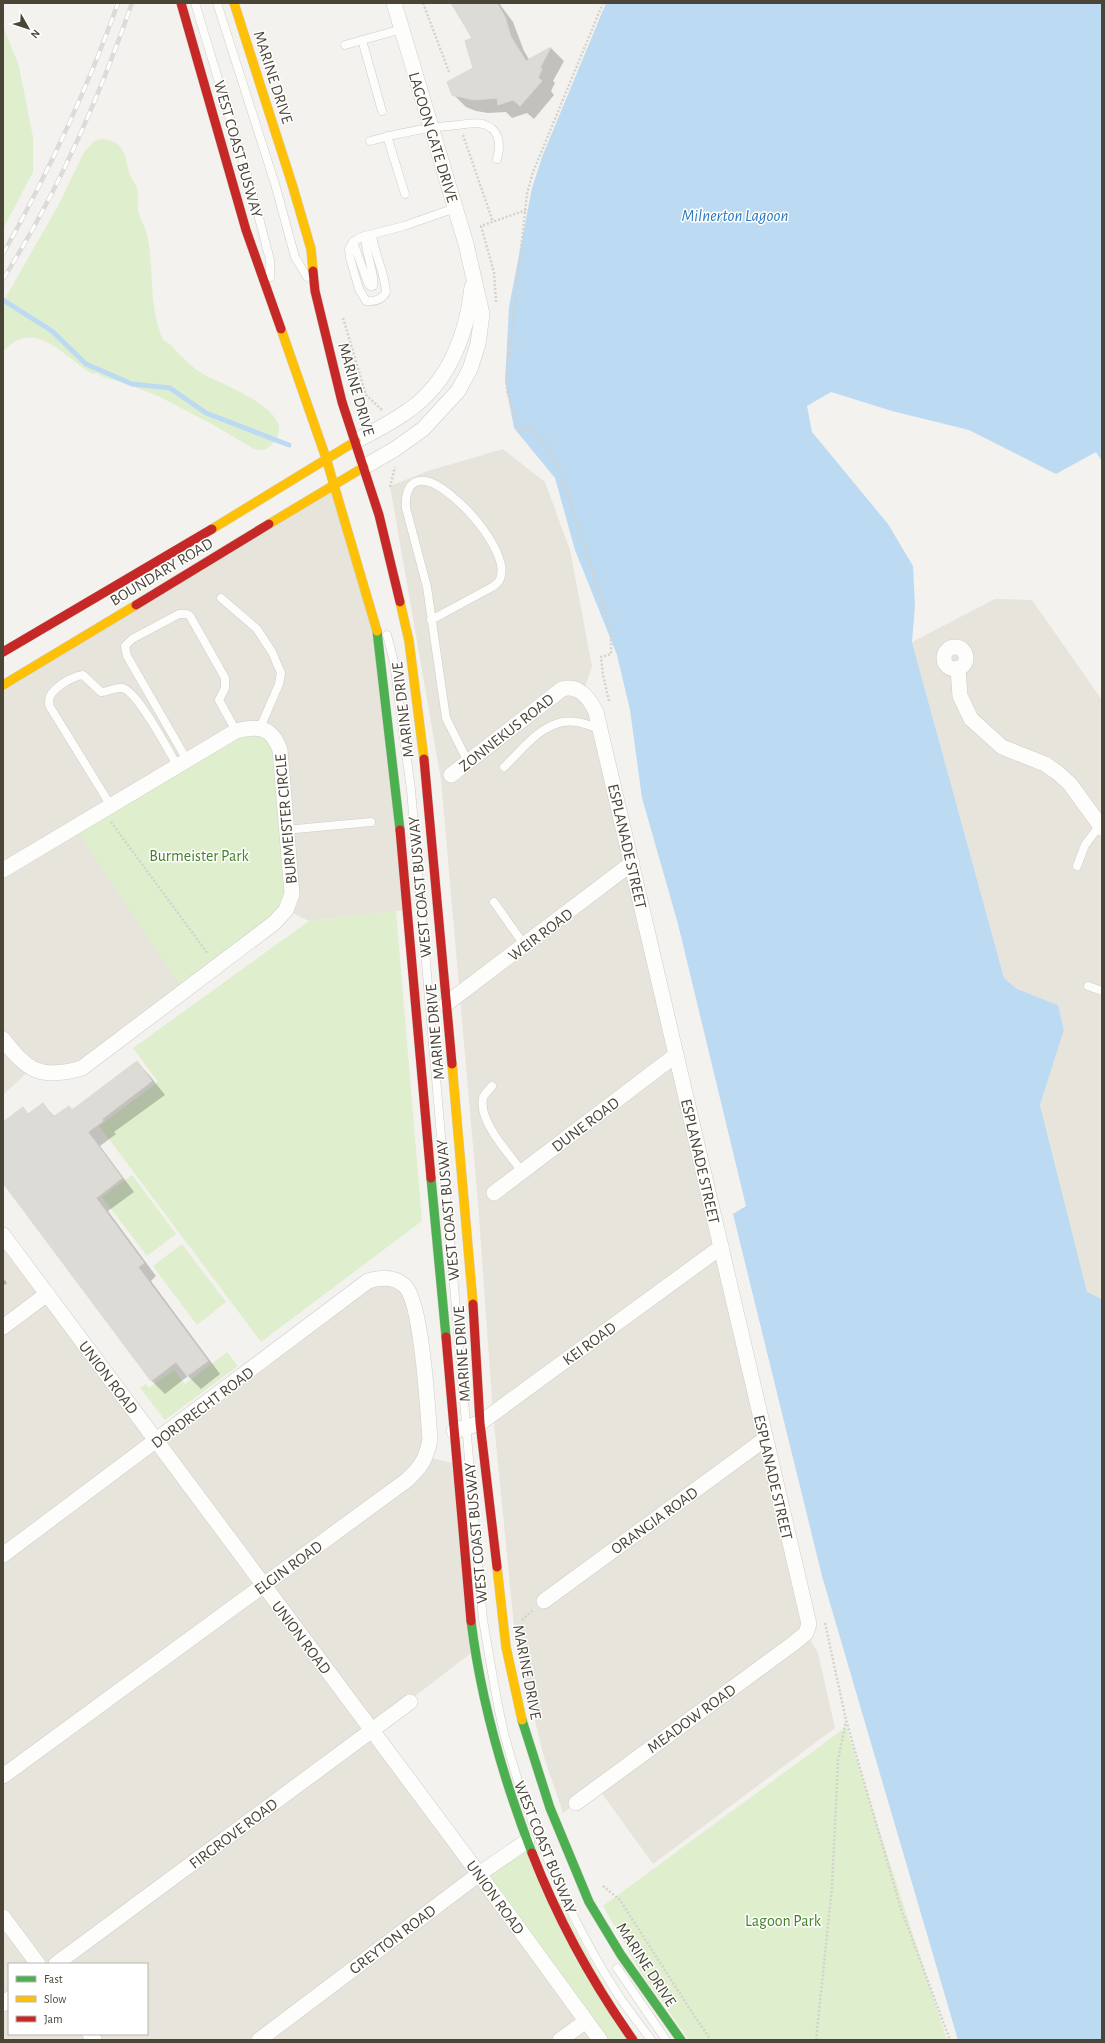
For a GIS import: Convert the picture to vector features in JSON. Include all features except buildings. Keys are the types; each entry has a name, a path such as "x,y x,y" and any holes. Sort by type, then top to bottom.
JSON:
{"main road":[{"name":"MARINE DRIVE","path":"182,3 246,230 326,458 373,613 397,797 467,1427 513,1683 540,1785 555,1826 589,1901 633,1975 681,2040"},
{"name":"MARINE DRIVE","path":"234,3 309,242 314,291 342,402 379,515 409,641 413,666 422,738 471,1276 467,1427 458,1498 470,1613 482,1693 496,1750 527,1841 546,1885 581,1956 603,1996 633,2040"},
{"name":"LAGOON GATE DRIVE","path":"326,458 356,441"},
{"name":"BOUNDARY ROAD","path":"3,652 277,490 326,458"},
{"name":"LAGOON GATE DRIVE","path":"334,484 364,467"},
{"name":"BOUNDARY ROAD","path":"3,685 334,484"}],"street":[{"name":"LAGOON GATE DRIVE","path":"364,467 395,449 423,429 458,391 470,369 482,314 473,270 456,208 394,3"},
{"name":"LAGOON GATE DRIVE","path":"356,441 410,410 425,397 441,377 463,336 469,310 473,270"},
{"path":"958,668 960,696 966,711 979,728 1002,747 1045,764 1058,773 1070,784 1101,826"},
{"name":"ZONNEKUS ROAD","path":"451,775 556,692 569,687 575,688 583,693"},
{"name":"ESPLANADE STREET","path":"583,693 591,702 596,712 600,728 809,1624 806,1633"},
{"path":"3,870 236,730 260,728"},
{"name":"BURMEISTER CIRCLE","path":"3,1039 19,1060 31,1069 64,1073 82,1068 274,923 286,910 292,894 280,750 273,736 260,728"},
{"name":"WEIR ROAD","path":"446,1004 632,864"},
{"name":"DUNE ROAD","path":"494,1193 676,1055"},
{"name":"UNION ROAD","path":"3,1235 479,1874 600,2040"},
{"name":"KEI ROAD","path":"467,1427 721,1247"},
{"name":"DORDRECHT ROAD","path":"3,1554 368,1282 386,1277 405,1286"},
{"name":"ELGIN ROAD","path":"3,1776 407,1480 417,1471 426,1458 430,1433 418,1322 412,1294 405,1286"},
{"path":"3,1327 48,1294"},
{"name":"ORANGIA ROAD","path":"544,1601 765,1439"},
{"name":"MEADOW ROAD","path":"576,1803 806,1633"},
{"name":"FIRGROVE ROAD","path":"57,1963 410,1702"},
{"name":"GREYTON ROAD","path":"259,2040 479,1874 527,1841"},
{"path":"3,1917 37,1963"},
{"path":"560,2040 586,2021"}],"lane":[{"name":"WEST COAST BUSWAY","path":"195,3 252,191 270,260 270,297"},
{"name":"WEST COAST BUSWAY","path":"217,3 275,184 295,257 314,291"},
{"path":"345,45 402,29"},
{"path":"362,40 382,111"},
{"path":"370,141 431,127 477,123 488,126 500,142 497,160"},
{"path":"387,136 405,194"},
{"path":"368,236 385,286 384,296 378,300 366,301 359,289 350,258 349,249 353,242 368,236 456,208"},
{"path":"353,242 368,283 370,286 373,286 374,280 366,254 368,236"},
{"path":"431,620 494,586 500,579 501,569 492,542 471,513 445,491 430,482 423,480 414,483 408,488 405,496 406,508 427,587 431,620 446,718 468,762"},
{"path":"221,598 262,635 281,673 279,684 260,728"},
{"name":"WEST COAST BUSWAY","path":"373,613 388,638 394,662 412,790 483,1620 504,1733 517,1776 549,1860 575,1918 618,1994 651,2040"},
{"path":"182,763 127,656 125,646 132,639 179,614 187,614 190,616 225,678 225,688 219,700 236,730"},
{"path":"107,808 52,710 49,701 53,692 78,676 83,676 101,692 116,688 128,690 139,701 182,763"},
{"path":"504,767 535,736 553,725 561,722 576,722 600,728"},
{"path":"286,830 371,822"},
{"path":"1077,866 1084,845 1101,826"},
{"path":"494,902 525,946"},
{"path":"1088,986 1102,991"},
{"path":"492,1086 482,1099 486,1119 494,1134 522,1171"},
{"name":"WEST COAST BUSWAY","path":"589,1901 615,1966 666,2040"}],"path":[{"path":"424,3 449,72"},
{"path":"603,3 530,184 511,335 507,391 520,432 531,427 556,462 589,557 611,630 611,654 601,657 603,675 610,706"},
{"path":"460,125 493,222"},
{"path":"390,486 396,462"},
{"path":"107,808 217,966"},
{"path":"520,1621 544,1601"},
{"path":"824,1618 846,1720 902,1909 950,2040"},
{"path":"816,2040 832,1887 838,1760 846,1720"},
{"path":"601,1884 620,1900 687,2005 712,2040"}],"shaded area":[{"path":"503,449 545,482 570,550 592,666 583,693 591,702 806,1633 818,1653 835,1728 653,1864 598,1788 563,1813 544,1757 514,1626 493,1413 478,1203 441,780 390,486 428,471"},
{"path":"334,484 373,613 407,910 309,921 286,910 184,991 82,1068 31,1069 3,1095 3,685"},
{"path":"995,599 1032,600 1102,700 1102,1299 1087,1293 1040,1105 1064,1030 1058,1005 1017,989 1004,978 912,642"},
{"path":"3,1235 156,1441 376,1278 411,1294 426,1457 457,1464 475,1650 371,1730 600,2040 3,2040"}],"green space":[{"path":"3,26 19,66 33,137 33,172 3,229"},
{"path":"102,139 116,143 123,151 130,175 136,187 138,194 138,210 146,231 150,251 155,313 163,339 171,345 188,363 200,372 238,391 267,409 276,419 279,430 274,442 266,449 254,449 210,423 158,396 103,377 97,373 92,374 59,350 37,338 26,338 15,342 3,352 3,302 59,204 84,152 94,141"},
{"name":"Burmeister Park","path":"236,731 273,736 286,910 184,991 75,827"},
{"path":"396,911 422,1221 261,1342 99,1126 158,1082 133,1048 309,921"},
{"path":"132,1175 176,1234 147,1256 102,1197"},
{"path":"182,1244 226,1302 197,1325 153,1266"},
{"path":"227,1352 238,1366 165,1420 140,1388 146,1384 149,1388 174,1370 185,1384"},
{"name":"Lagoon Park","path":"846,1727 947,2040 689,2040 640,1971 603,1906"},
{"path":"527,1841 633,2040 600,2040 479,1874"}],"water":[{"name":"Milnerton Lagoon","path":"606,3 1102,3 1102,461 1096,452 1056,474 969,430 892,411 831,392 807,406 812,432 888,524 913,566 915,605 912,642 1004,978 1017,989 1058,1005 1064,1030 1040,1105 1087,1292 1102,1299 1102,2040 958,2040 822,1576 733,1214 746,1206 678,924 642,798 630,710 617,655 575,550 555,478 514,428 505,381 509,307 532,188 542,157"}],"waterway":[{"path":"3,300 52,331 86,364 132,384 170,388 206,413 289,445"}],"railway":[{"path":"3,254 36,193 66,131 93,68 118,3"},
{"path":"3,279 23,247 75,145 106,74 132,3"}],"traffic: fast":[{"path":"377,631 400,830"},
{"path":"431,1178 446,1337"},
{"path":"471,1621 475,1651 494,1739 521,1825 532,1853"},
{"path":"522,1720 550,1808 589,1902 621,1955 681,2040"}],"traffic: slow":[{"path":"234,3 292,184 311,249 313,271"},
{"path":"281,329 326,458 377,631"},
{"path":"212,529 356,441"},
{"path":"269,524 364,467"},
{"path":"400,602 409,641 424,759"},
{"path":"3,685 136,605"},
{"path":"452,1064 473,1304"},
{"path":"497,1567 506,1647 522,1720"}],"traffic: jam":[{"path":"181,3 246,230 281,329"},
{"path":"313,271 315,291 342,402 379,515 400,602"},
{"path":"136,605 269,524"},
{"path":"3,652 212,529"},
{"path":"424,759 452,1064"},
{"path":"400,830 431,1178"},
{"path":"473,1304 480,1423 497,1567"},
{"path":"446,1337 471,1621"},
{"path":"532,1853 553,1902 577,1950 604,1996 633,2040"}]}
